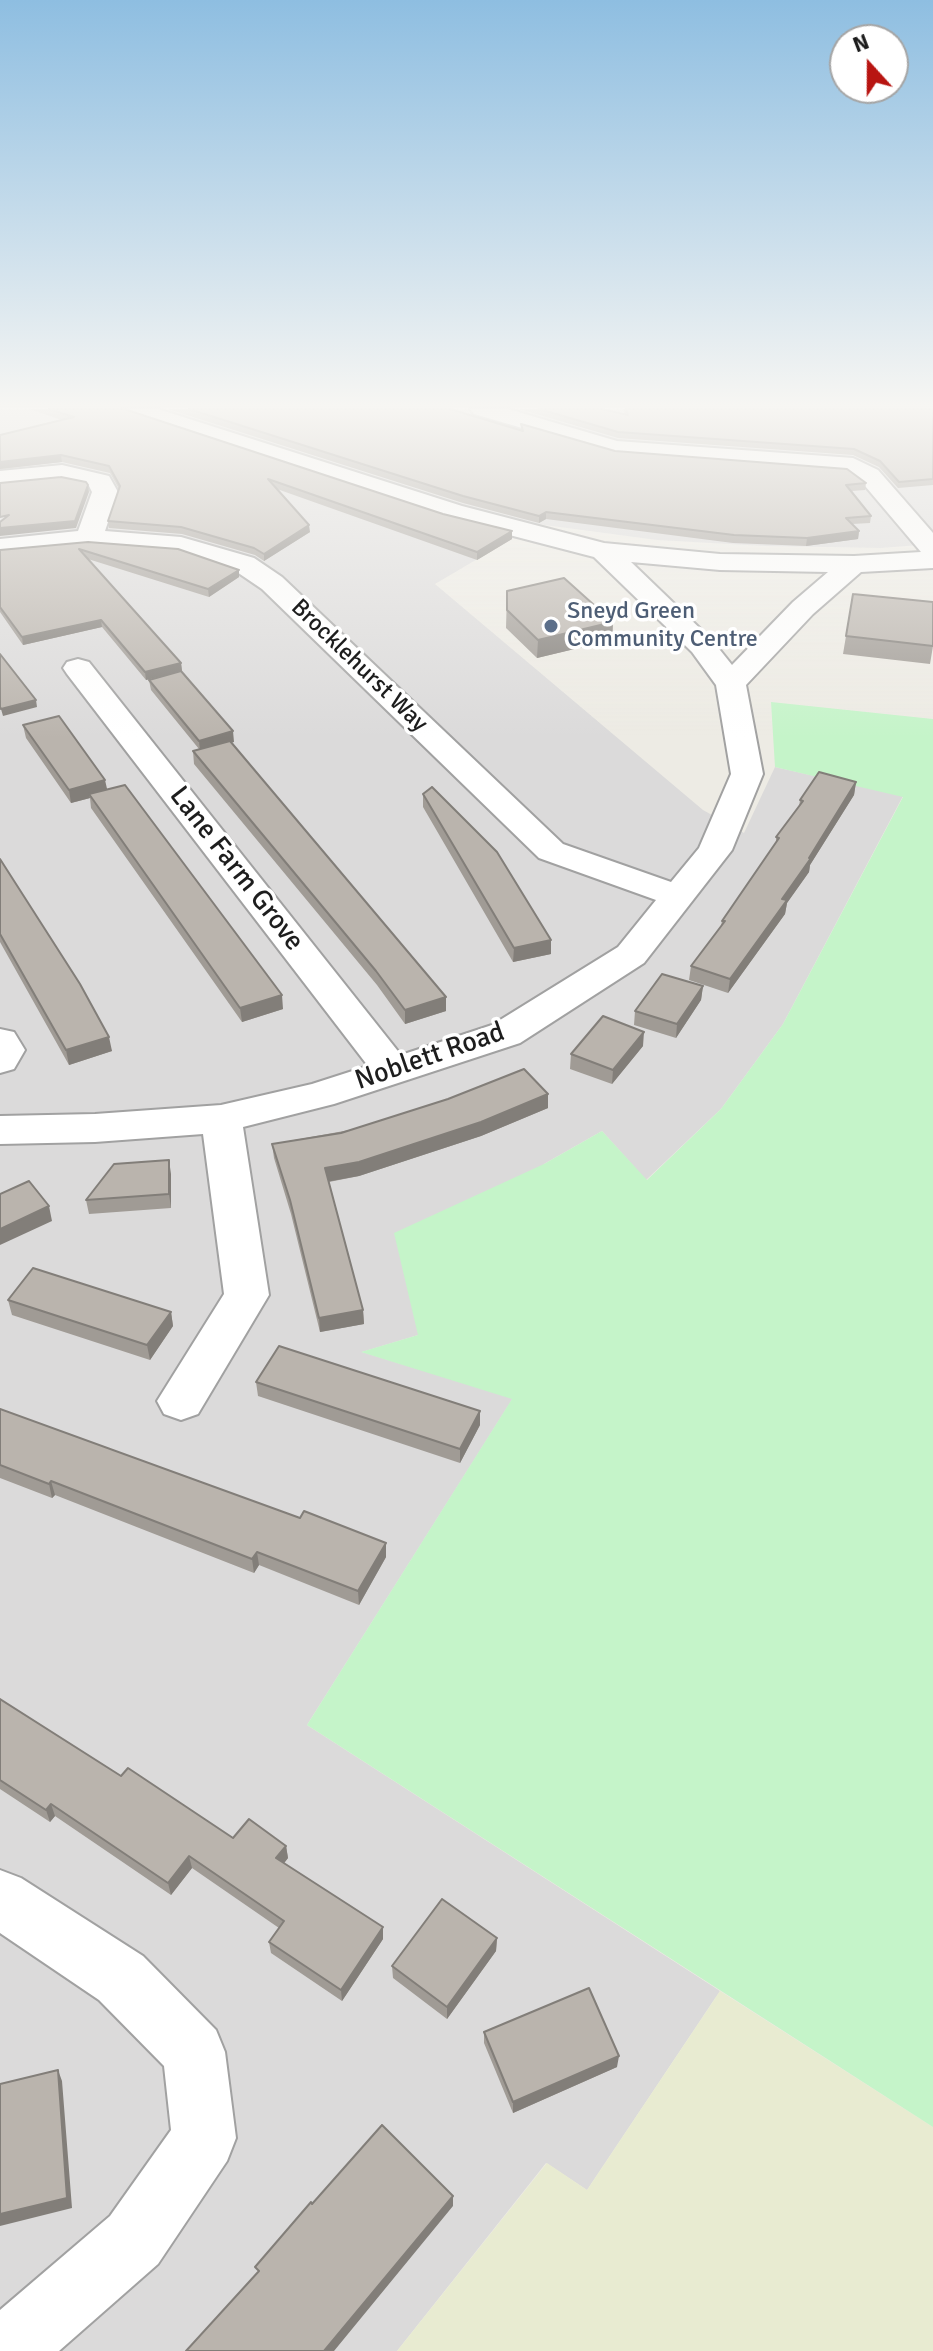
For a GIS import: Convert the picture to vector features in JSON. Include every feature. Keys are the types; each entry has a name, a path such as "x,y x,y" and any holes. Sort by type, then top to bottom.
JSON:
{"street":[{"path":"89,538 96,519"},
{"path":"479,519 604,551 720,562 854,564 933,560"},
{"path":"906,519 933,550"},
{"name":"Brocklehurst Way","path":"0,547 89,538 181,545 244,564 272,583 551,851 678,896"},
{"name":"Noblett Road","path":"0,1130 95,1128 221,1119 320,1095 506,1034 631,955 715,850 747,774 731,684 702,646 604,551"},
{"path":"731,684 803,608 854,564"},
{"name":"Lane Farm Grove","path":"78,668 393,1071"},
{"path":"0,1041 5,1050 0,1060"},
{"path":"181,1401 247,1295 221,1119"},
{"path":"0,1899 121,1978 194,2052 204,2138 134,2240 6,2351"}],"shaded area":[{"path":"0,519 933,519 933,544 881,548 657,540 537,524 435,584 703,810 744,833 775,767 903,796 783,1024 721,1109 646,1180 602,1131 544,1164 418,1335 362,1352 513,1398 307,1725 720,1991 587,2190 546,2163 397,2351 0,2351"}],"green space":[{"path":"771,702 933,719 933,2127 307,1725 512,1399 361,1352 418,1335 394,1233 544,1164 602,1131 647,1180 721,1109 783,1024 903,797 775,767"},
{"path":"720,1991 933,2127 933,2351 397,2351 547,2163 587,2190"}],"building":[{"path":"4,519 76,519 0,528 0,522"},
{"path":"303,519 309,525 264,554 254,548 181,527 108,521"},
{"path":"382,519 462,519 512,531 477,552"},
{"path":"601,519 847,519 859,531 807,538 734,535"},
{"path":"88,542 178,549 239,570 208,589 79,549 181,663 145,672 101,620 22,637 0,607 0,550"},
{"path":"564,578 613,622 538,640 507,610 507,591"},
{"path":"853,594 933,602 933,646 846,636"},
{"path":"0,654 36,700 1,709"},
{"path":"181,671 233,731 199,741 149,680"},
{"path":"59,716 105,780 69,790 23,725"},
{"path":"230,741 446,997 405,1010 193,751"},
{"path":"819,772 856,782 811,858 782,899 787,900 730,979 691,966 725,921 722,921 779,838 776,837 803,801 800,800"},
{"path":"125,785 282,995 240,1008 89,794"},
{"path":"432,787 497,852 551,940 514,948 423,794"},
{"path":"0,859 80,984 109,1037 66,1050 0,934"},
{"path":"662,974 703,986 677,1024 635,1011"},
{"path":"603,1016 644,1032 613,1070 571,1054"},
{"path":"524,1069 548,1094 481,1122 359,1162 325,1168 363,1310 319,1318 290,1200 272,1144 341,1133 448,1099"},
{"path":"169,1160 169,1194 86,1200 114,1164"},
{"path":"29,1181 49,1206 0,1229 0,1194"},
{"path":"33,1268 171,1312 147,1345 8,1300"},
{"path":"279,1346 480,1411 460,1449 256,1382"},
{"path":"0,1409 300,1518 304,1511 386,1543 358,1591 257,1552 252,1559 51,1481 49,1484 0,1465"},
{"path":"0,1699 121,1776 128,1768 233,1838 249,1819 286,1846 276,1858 383,1927 341,1990 269,1942 284,1921 189,1856 168,1883 51,1804 46,1810 0,1780"},
{"path":"442,1899 497,1938 447,2007 392,1966"},
{"path":"589,1988 619,2056 513,2102 484,2032"},
{"path":"58,2070 67,2198 0,2214 0,2084"},
{"path":"382,2125 453,2196 324,2351 186,2351 259,2271 255,2267 311,2202"}],"place":[{"name":"Sneyd Green Community Centre","path":"551,626"}]}
